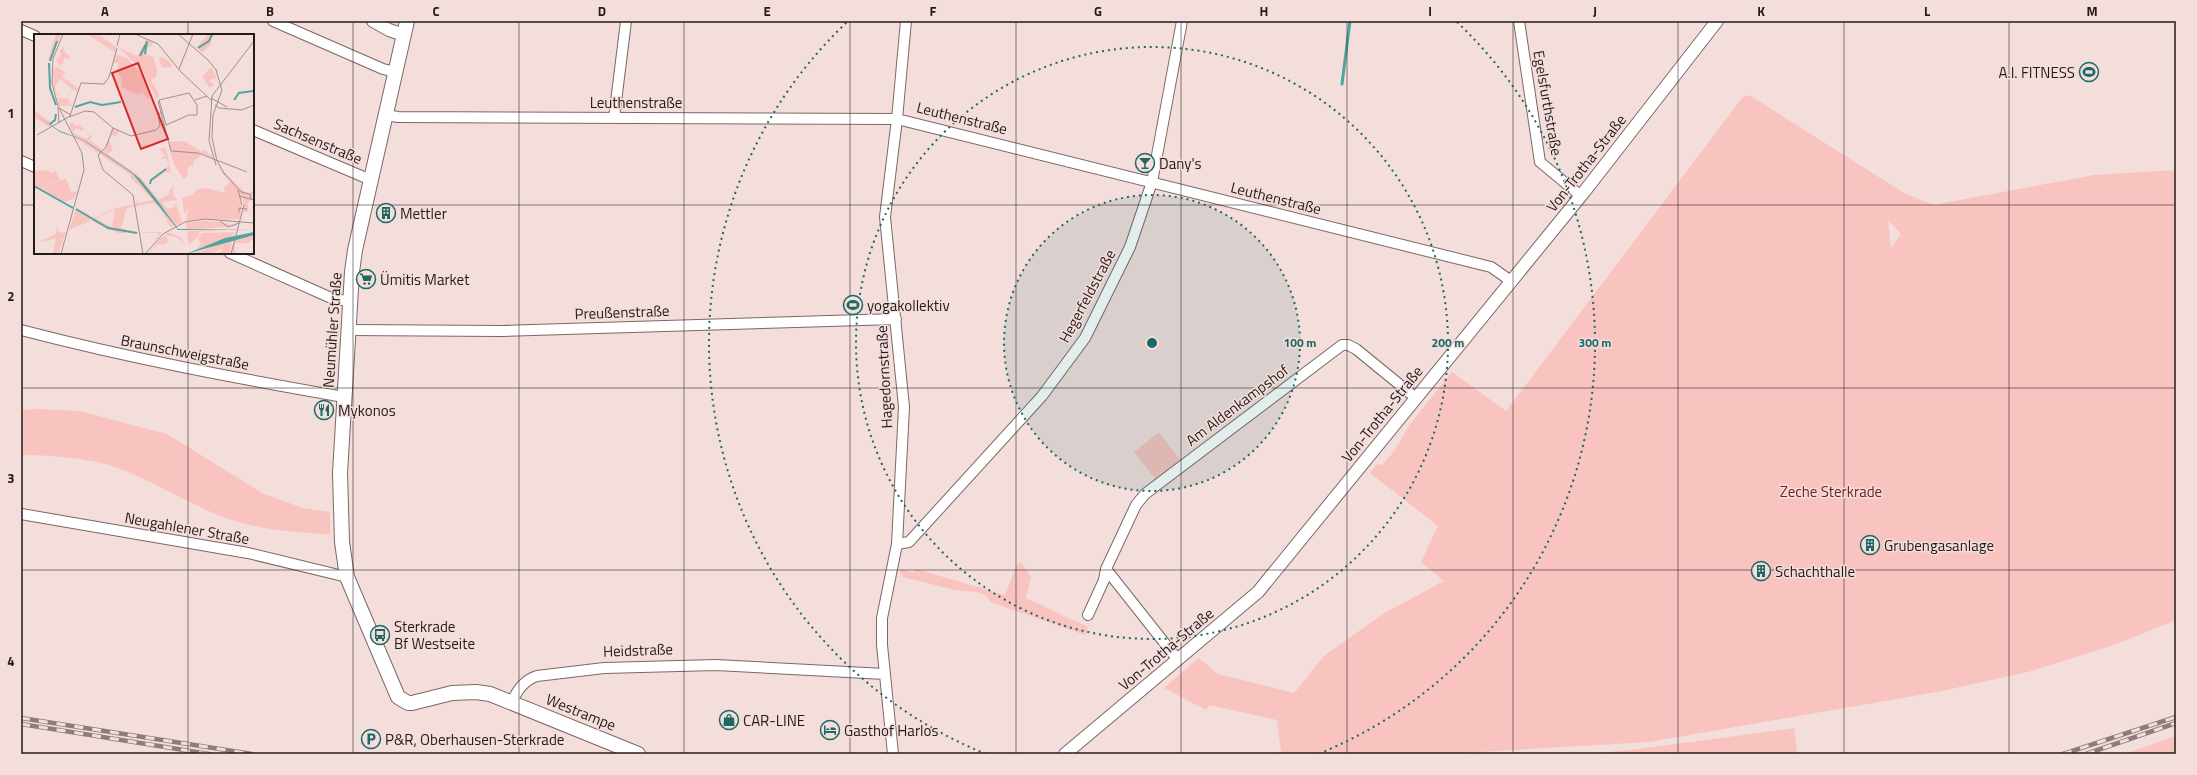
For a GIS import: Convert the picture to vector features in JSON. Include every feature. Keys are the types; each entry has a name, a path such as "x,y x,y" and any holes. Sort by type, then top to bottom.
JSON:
{"main road":[{"name":"Neumühler Straße","path":"407,21 355,250 344,397 340,503 342,542 348,577 398,697 408,703 446,694 467,692 490,694 512,702"},
{"name":"Westrampe","path":"512,702 638,754"}],"street":[{"path":"273,21 383,69 396,72"},
{"path":"373,21 389,30 404,35"},
{"path":"614,118 626,21"},
{"name":"Hagedornstraße","path":"893,754 885,674 882,618 897,544 904,407 885,217 897,119 906,21"},
{"name":"Hegerfeldstraße","path":"897,544 909,542 1038,401 1085,338 1130,247 1152,182 1182,21"},
{"name":"Egelsfurthstraße","path":"1519,21 1540,162 1581,196"},
{"name":"Von-Trotha-Straße","path":"1065,754 1254,595 1581,196 1717,21"},
{"path":"21,30 34,36"},
{"name":"Leuthenstraße","path":"386,115 398,117 897,119 1491,267 1511,281"},
{"name":"Sachsenstraße","path":"254,130 371,180"},
{"path":"21,161 34,167"},
{"path":"232,254 329,297 350,302"},
{"name":"Preußenstraße","path":"348,330 502,331 896,319"},
{"name":"Braunschweigstraße","path":"21,330 180,368 344,397"},
{"name":"Am Aldenkampshof","path":"1088,615 1104,580 1106,569 1136,505 1145,494 1342,346 1348,345 1356,349 1416,398"},
{"name":"Neugahlener Straße","path":"21,514 248,553 348,577"},
{"path":"1106,569 1178,660"},
{"name":"Heidstraße","path":"512,702 516,694 528,679 537,676 604,668 716,665 885,674"}],"green space":[{"name":"Zeche Sterkrade","path":"1749,95 1904,193 1933,205 2094,175 2176,170 2176,620 2114,645 2028,672 1937,692 1649,742 1444,754 1270,754 1281,752 1277,720 1209,705 1206,710 1164,688 1199,658 1218,674 1294,693 1324,656 1383,614 1444,581 1421,562 1438,526 1370,473 1377,464 1382,465 1395,450 1410,424 1452,372 1506,411 1742,98","holes":["1888,220 1901,234 1891,248"]},
{"path":"38,409 79,411 167,434 264,494 303,508 330,512 330,534 269,529 239,522 211,512 137,476 103,463 67,458 21,455 21,410"},
{"path":"1159,432 1181,461 1156,480 1134,452"},
{"path":"1021,562 1031,577 1026,598 1087,626 1088,632 1085,635 990,602 987,596 976,592 955,590 903,577 900,573 901,569 914,573 916,569 1005,595 1017,564"},
{"path":"1794,728 1797,754 1587,754 1639,749"},
{"path":"2176,736 2176,754 2124,754"}],"waterway":[{"path":"1342,84 1350,21"}],"railway":[{"path":"2063,754 2176,717"},
{"path":"21,718 252,754"},
{"path":"2086,754 2176,723"},
{"path":"21,724 209,754"}],"place":[{"name":"A.I. FITNESS","path":"2089,72"},
{"name":"Dany's","path":"1145,163"},
{"name":"Mettler","path":"386,213"},
{"name":"Ümitis Market","path":"366,279"},
{"name":"yogakollektiv","path":"853,305"},
{"name":"Mykonos","path":"324,410"},
{"name":"Grubengasanlage","path":"1870,545"},
{"name":"Schachthalle","path":"1761,571"},
{"name":"Sterkrade Bf Westseite","path":"380,635"},
{"name":"CAR-LINE","path":"729,720"},
{"name":"Gasthof Harlos","path":"830,730"},
{"name":"P&R, Oberhausen-Sterkrade","path":"371,739"}]}
